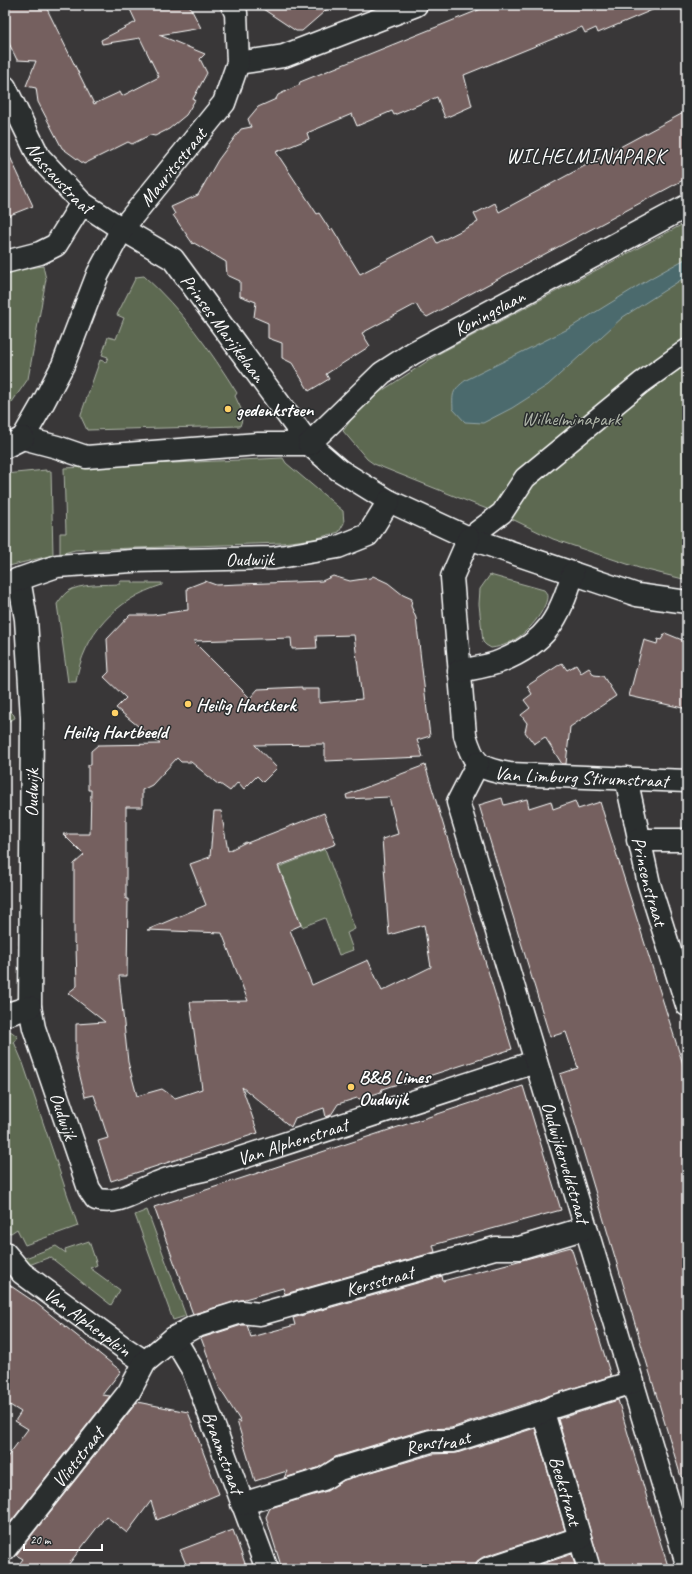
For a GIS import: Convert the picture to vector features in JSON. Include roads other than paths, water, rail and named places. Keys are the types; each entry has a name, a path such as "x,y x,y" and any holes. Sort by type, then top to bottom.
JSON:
{"street":[{"path":"232,5 236,13 238,63 284,56 416,5"},
{"name":"Mauritsstraat","path":"14,442 42,405 63,365 98,274 122,229 224,104 238,63"},
{"name":"Nassaustraat","path":"5,87 39,158 82,203 122,229"},
{"path":"5,262 40,253 56,245 82,203"},
{"name":"Koningslaan","path":"309,444 382,374 413,352 687,206"},
{"name":"Prinses Marijkelaan","path":"122,229 173,259 309,444"},
{"path":"478,763 471,754 465,735 452,577 469,538 502,513 525,478 641,382 687,350"},
{"path":"14,442 57,447 86,457 258,444 309,444 339,470 389,501 469,538 637,595 687,602"},
{"name":"Oudwijk","path":"96,1199 89,1189 79,1160 34,1028 30,1007 32,718 26,619 12,581 57,566 132,561 274,558 338,547 368,535 389,501"},
{"path":"459,671 500,662 526,649 544,635 560,611 573,573"},
{"name":"Van Limburg Stirumstraat","path":"478,763 493,771 510,774 687,781"},
{"name":"Oudwijkerveldstraat","path":"478,763 458,802 687,1564"},
{"name":"Prinsenstraat","path":"626,778 638,840 649,884 687,1005"},
{"path":"638,840 687,840"},
{"path":"5,1015 30,1007"},
{"name":"Van Alphenstraat","path":"96,1199 110,1202 124,1198 157,1183 175,1177 215,1166 535,1062"},
{"name":"Kersstraat","path":"174,1338 194,1327 241,1312 260,1314 495,1248 519,1248 586,1228"},
{"name":"Van Alphenplein","path":"5,1253 22,1273 145,1362 174,1338"},
{"name":"Braamstraat","path":"174,1338 193,1370 267,1569"},
{"name":"Vlietstraat","path":"5,1549 129,1392 145,1362"},
{"name":"Renstraat","path":"242,1504 323,1479 346,1466 431,1441 453,1441 633,1382"},
{"name":"Beekstraat","path":"543,1412 589,1569"},
{"path":"487,1569 580,1538"}],"water":[{"path":"687,258 687,276 623,317 548,385 512,408 483,423 465,422 453,409 454,392 458,386 466,380 568,329 651,278"}],"place":[{"name":"gedenksteen","path":"228,409"},
{"name":"Heilig Hartkerk","path":"188,704"},
{"name":"Heilig Hartbeeld","path":"115,713"},
{"name":"B&B Limes Oudwijk","path":"351,1087"}],"district":[{"name":"WILHELMINAPARK","path":"586,156"}],"park label":[{"name":"Wilhelminapark","path":"571,418"}]}
